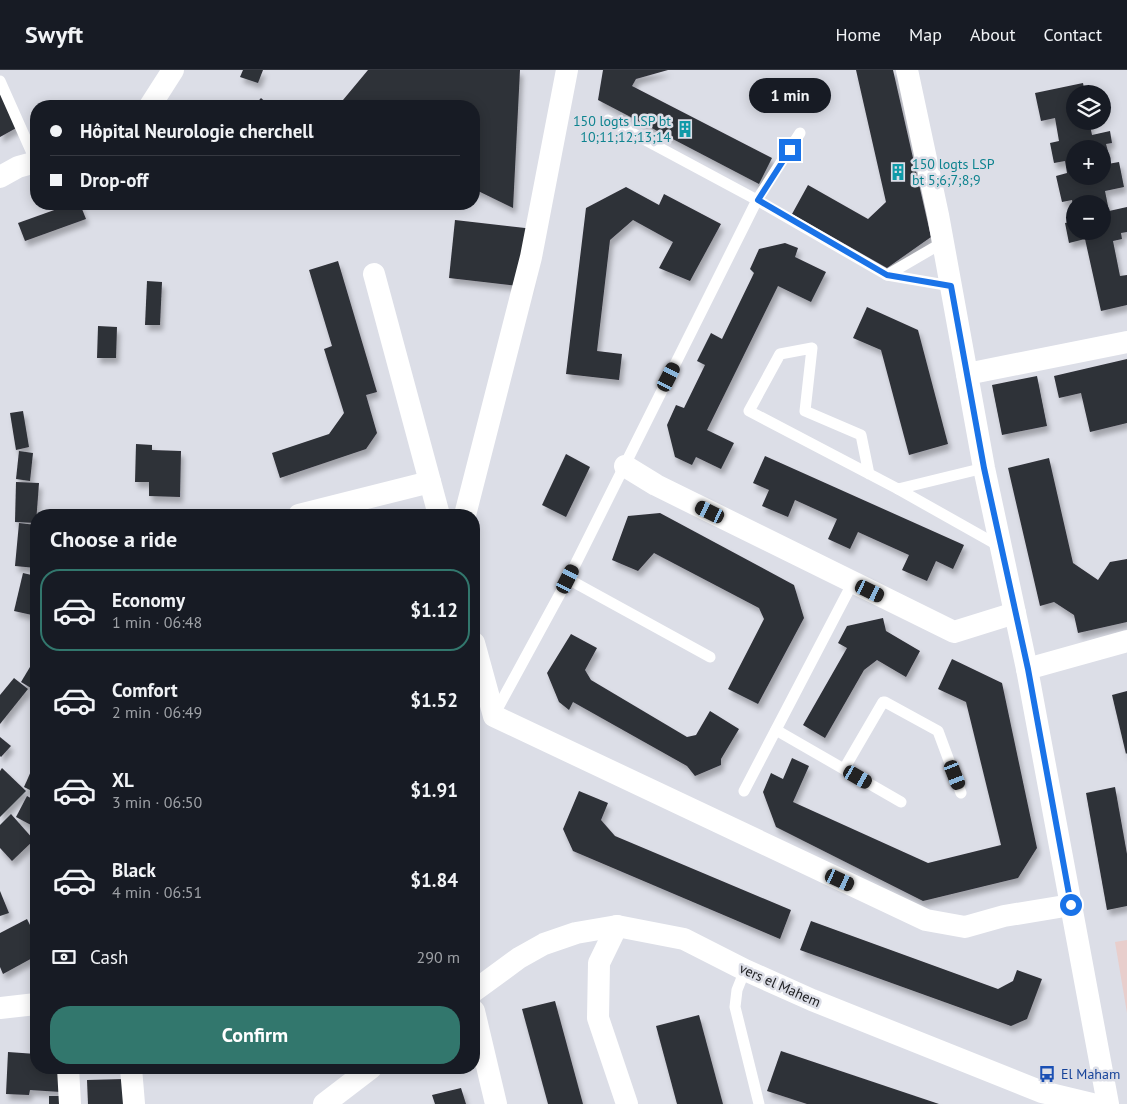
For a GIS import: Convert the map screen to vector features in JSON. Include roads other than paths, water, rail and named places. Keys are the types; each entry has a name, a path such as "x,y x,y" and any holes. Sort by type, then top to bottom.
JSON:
{"street":[{"path":"154,100 173,70"},
{"path":"467,509 531,257 567,70"},
{"path":"907,70 951,286 984,468 1028,669 1108,1104"},
{"path":"0,177 18,167 30,164"},
{"path":"374,274 437,509"},
{"path":"967,374 1127,342"},
{"path":"625,466 656,485 954,632 1015,613"},
{"path":"323,509 430,482"},
{"path":"1028,669 1127,641"},
{"path":"480,665 494,716 926,920 965,927 1004,916 1071,905"},
{"path":"617,926 599,963 598,1018 627,1104"},
{"name":"vers el Mahem","path":"480,987 519,958 544,944 576,933 617,926 684,939 812,1000 1041,1098 1092,1104"},
{"path":"0,1008 30,1005"},
{"path":"480,1036 496,1104"},
{"path":"68,1074 70,1104"},
{"path":"132,1074 134,1104"},
{"path":"324,1104 363,1074"}],"lane":[{"path":"0,81 30,148"},
{"path":"608,120 758,200 887,275 951,286"},
{"path":"494,716 568,579 758,200 800,133"},
{"path":"887,275 942,243"},
{"path":"869,474 861,435 805,411 812,348 780,354 750,410 869,474 898,489 1002,548"},
{"path":"898,489 984,468"},
{"path":"568,579 710,657"},
{"path":"744,791 853,582"},
{"path":"844,769 883,702 886,702 938,731 961,792"},
{"path":"776,730 902,802"},
{"path":"746,970 737,990 735,1007 759,1104"}],"place":[{"name":"150 logts LSP bt 10;11;12;13;14","path":"685,129"},
{"name":"150 logts LSP bt 5;6;7;8;9","path":"898,172"},
{"name":"El Maham","path":"1047,1074"}]}
